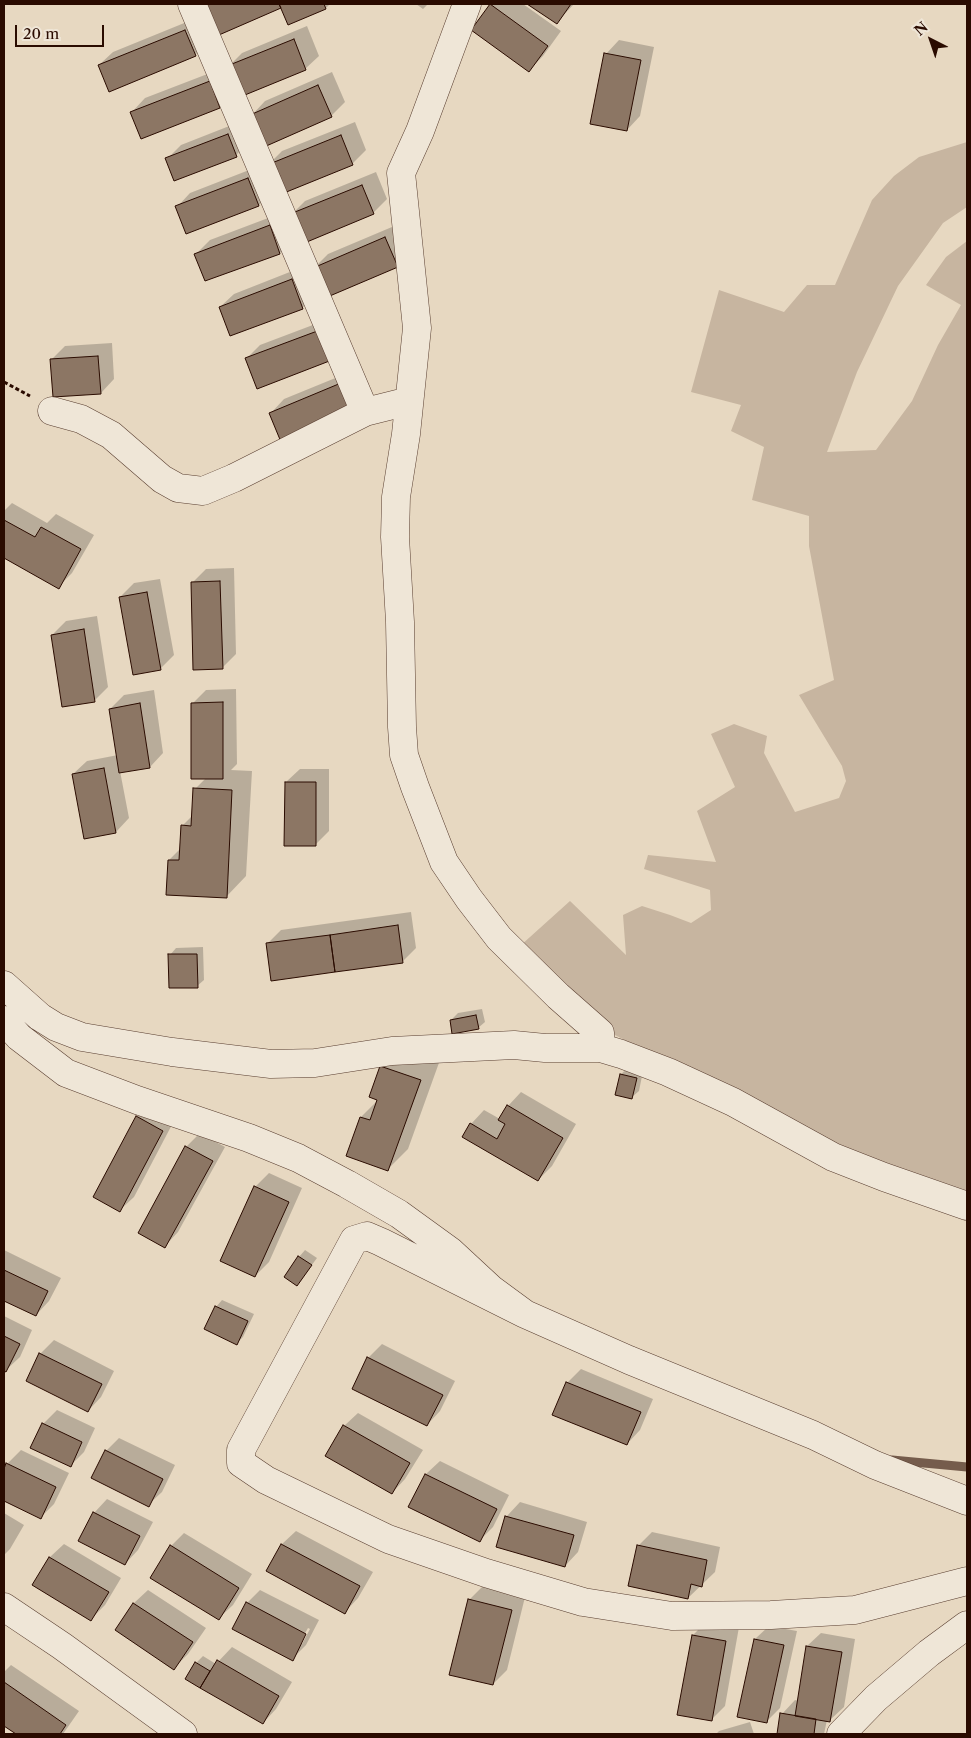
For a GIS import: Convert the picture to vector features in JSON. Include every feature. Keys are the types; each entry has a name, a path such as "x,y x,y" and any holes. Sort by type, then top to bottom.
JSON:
{"street":[{"path":"192,4 365,412"},
{"path":"467,4 420,131 401,173 417,328 406,434 396,497 395,537 404,755 444,862 499,938 558,996 600,1033 601,1048"},
{"path":"52,410 81,419 111,435 162,479 178,488 204,491 234,478 365,412 408,401"},
{"path":"4,985 40,1017 56,1027 82,1037 172,1052 271,1064 315,1063 392,1051 506,1046 601,1048 668,1072 733,1102 833,1157 884,1178 967,1206"},
{"path":"4,1020 19,1037 66,1073 137,1100 249,1138 298,1158 347,1184 398,1214 450,1251 492,1289 525,1314"},
{"path":"967,1501 875,1465 813,1435 629,1360 525,1314 367,1236 354,1240 241,1450 240,1464 266,1480 388,1538 486,1573 583,1602 672,1616 771,1615 855,1610 967,1581"},
{"path":"4,1607 69,1651 183,1734"},
{"path":"841,1734 876,1698 929,1653 967,1625"}],"shaded area":[{"path":"967,142 967,207 943,223 898,286 857,372 827,452 876,450 912,401 938,345 961,305 926,285 946,257 967,241 967,1200 926,1187 615,1035 520,946 570,901 626,955 623,915 642,906 691,923 711,910 710,890 644,869 648,855 716,862 697,811 735,787 711,734 734,724 767,736 764,753 795,812 839,798 846,781 842,766 799,695 834,680 809,546 809,516 752,500 764,447 731,431 741,405 691,392 719,290 784,312 807,285 835,285 872,200 894,176 919,157"}],"building":[{"path":"207,4 279,4 281,8 212,38"},
{"path":"279,4 324,4 326,9 288,25"},
{"path":"490,4 548,46 529,72 471,30"},
{"path":"527,4 571,4 557,24"},
{"path":"185,30 196,56 109,92 98,65"},
{"path":"294,39 306,70 240,97 227,66"},
{"path":"604,53 641,60 627,131 590,124"},
{"path":"210,81 220,108 141,139 130,112"},
{"path":"318,85 332,117 264,147 250,115"},
{"path":"228,134 237,157 174,181 165,158"},
{"path":"341,135 353,165 279,195 267,165"},
{"path":"248,178 259,206 186,234 175,206"},
{"path":"362,185 374,214 302,244 290,214"},
{"path":"270,225 280,254 205,281 194,254"},
{"path":"385,237 398,267 325,298 313,268"},
{"path":"292,279 303,309 230,336 219,307"},
{"path":"320,330 332,360 257,389 245,358"},
{"path":"98,356 101,394 53,397 50,359"},
{"path":"341,383 353,413 281,442 269,413"},
{"path":"4,520 35,537 41,527 81,549 59,589 4,558"},
{"path":"220,581 223,669 193,670 191,582"},
{"path":"147,592 161,670 133,675 119,597"},
{"path":"84,629 95,702 62,707 51,635"},
{"path":"223,702 223,779 191,779 191,703"},
{"path":"140,703 150,768 119,773 109,709"},
{"path":"104,768 116,833 84,839 72,774"},
{"path":"285,782 316,782 316,846 284,846"},
{"path":"193,788 232,790 227,898 166,895 168,860 179,860 181,825 191,826"},
{"path":"398,925 403,963 335,972 330,935"},
{"path":"330,935 335,972 271,981 266,943"},
{"path":"168,954 197,954 198,988 169,988"},
{"path":"476,1015 479,1029 452,1034 450,1020"},
{"path":"380,1066 421,1080 388,1171 346,1156 360,1117 370,1120 377,1100 369,1097"},
{"path":"620,1074 637,1078 632,1099 615,1095"},
{"path":"507,1105 563,1138 538,1181 462,1137 470,1123 497,1139 505,1124 498,1120"},
{"path":"136,1116 163,1131 120,1212 93,1197"},
{"path":"185,1146 213,1161 165,1248 138,1233"},
{"path":"254,1186 289,1202 255,1277 220,1261"},
{"path":"298,1256 312,1265 297,1286 284,1277"},
{"path":"4,1270 48,1291 36,1316 4,1301"},
{"path":"215,1306 248,1321 237,1345 204,1329"},
{"path":"4,1336 20,1344 6,1372 4,1371"},
{"path":"39,1353 102,1384 88,1412 26,1381"},
{"path":"367,1357 443,1395 427,1426 352,1389"},
{"path":"566,1382 641,1412 627,1445 552,1415"},
{"path":"42,1423 82,1442 71,1467 30,1448"},
{"path":"343,1425 410,1463 392,1494 325,1456"},
{"path":"105,1450 163,1479 149,1507 91,1478"},
{"path":"6,1463 56,1487 41,1519 4,1501 4,1469"},
{"path":"425,1474 497,1509 480,1542 408,1507"},
{"path":"93,1512 140,1536 125,1565 78,1541"},
{"path":"505,1516 574,1535 565,1567 496,1547"},
{"path":"281,1544 360,1586 345,1614 266,1571"},
{"path":"170,1545 239,1588 219,1620 150,1578"},
{"path":"637,1545 707,1560 702,1587 691,1584 688,1599 628,1586"},
{"path":"49,1557 109,1592 91,1621 32,1585"},
{"path":"468,1599 512,1610 493,1685 449,1675"},
{"path":"246,1602 306,1634 293,1661 232,1629"},
{"path":"133,1603 193,1642 174,1670 115,1630"},
{"path":"692,1635 726,1641 712,1721 677,1715"},
{"path":"754,1639 784,1645 767,1723 737,1717"},
{"path":"806,1646 842,1652 830,1722 795,1716"},
{"path":"217,1660 279,1696 263,1724 200,1688"},
{"path":"195,1662 210,1671 200,1688 185,1679"},
{"path":"4,1682 66,1725 60,1734 16,1734 4,1726"},
{"path":"780,1713 816,1719 814,1734 777,1734"}],"waterway":[{"path":"892,1460 967,1467"}]}
